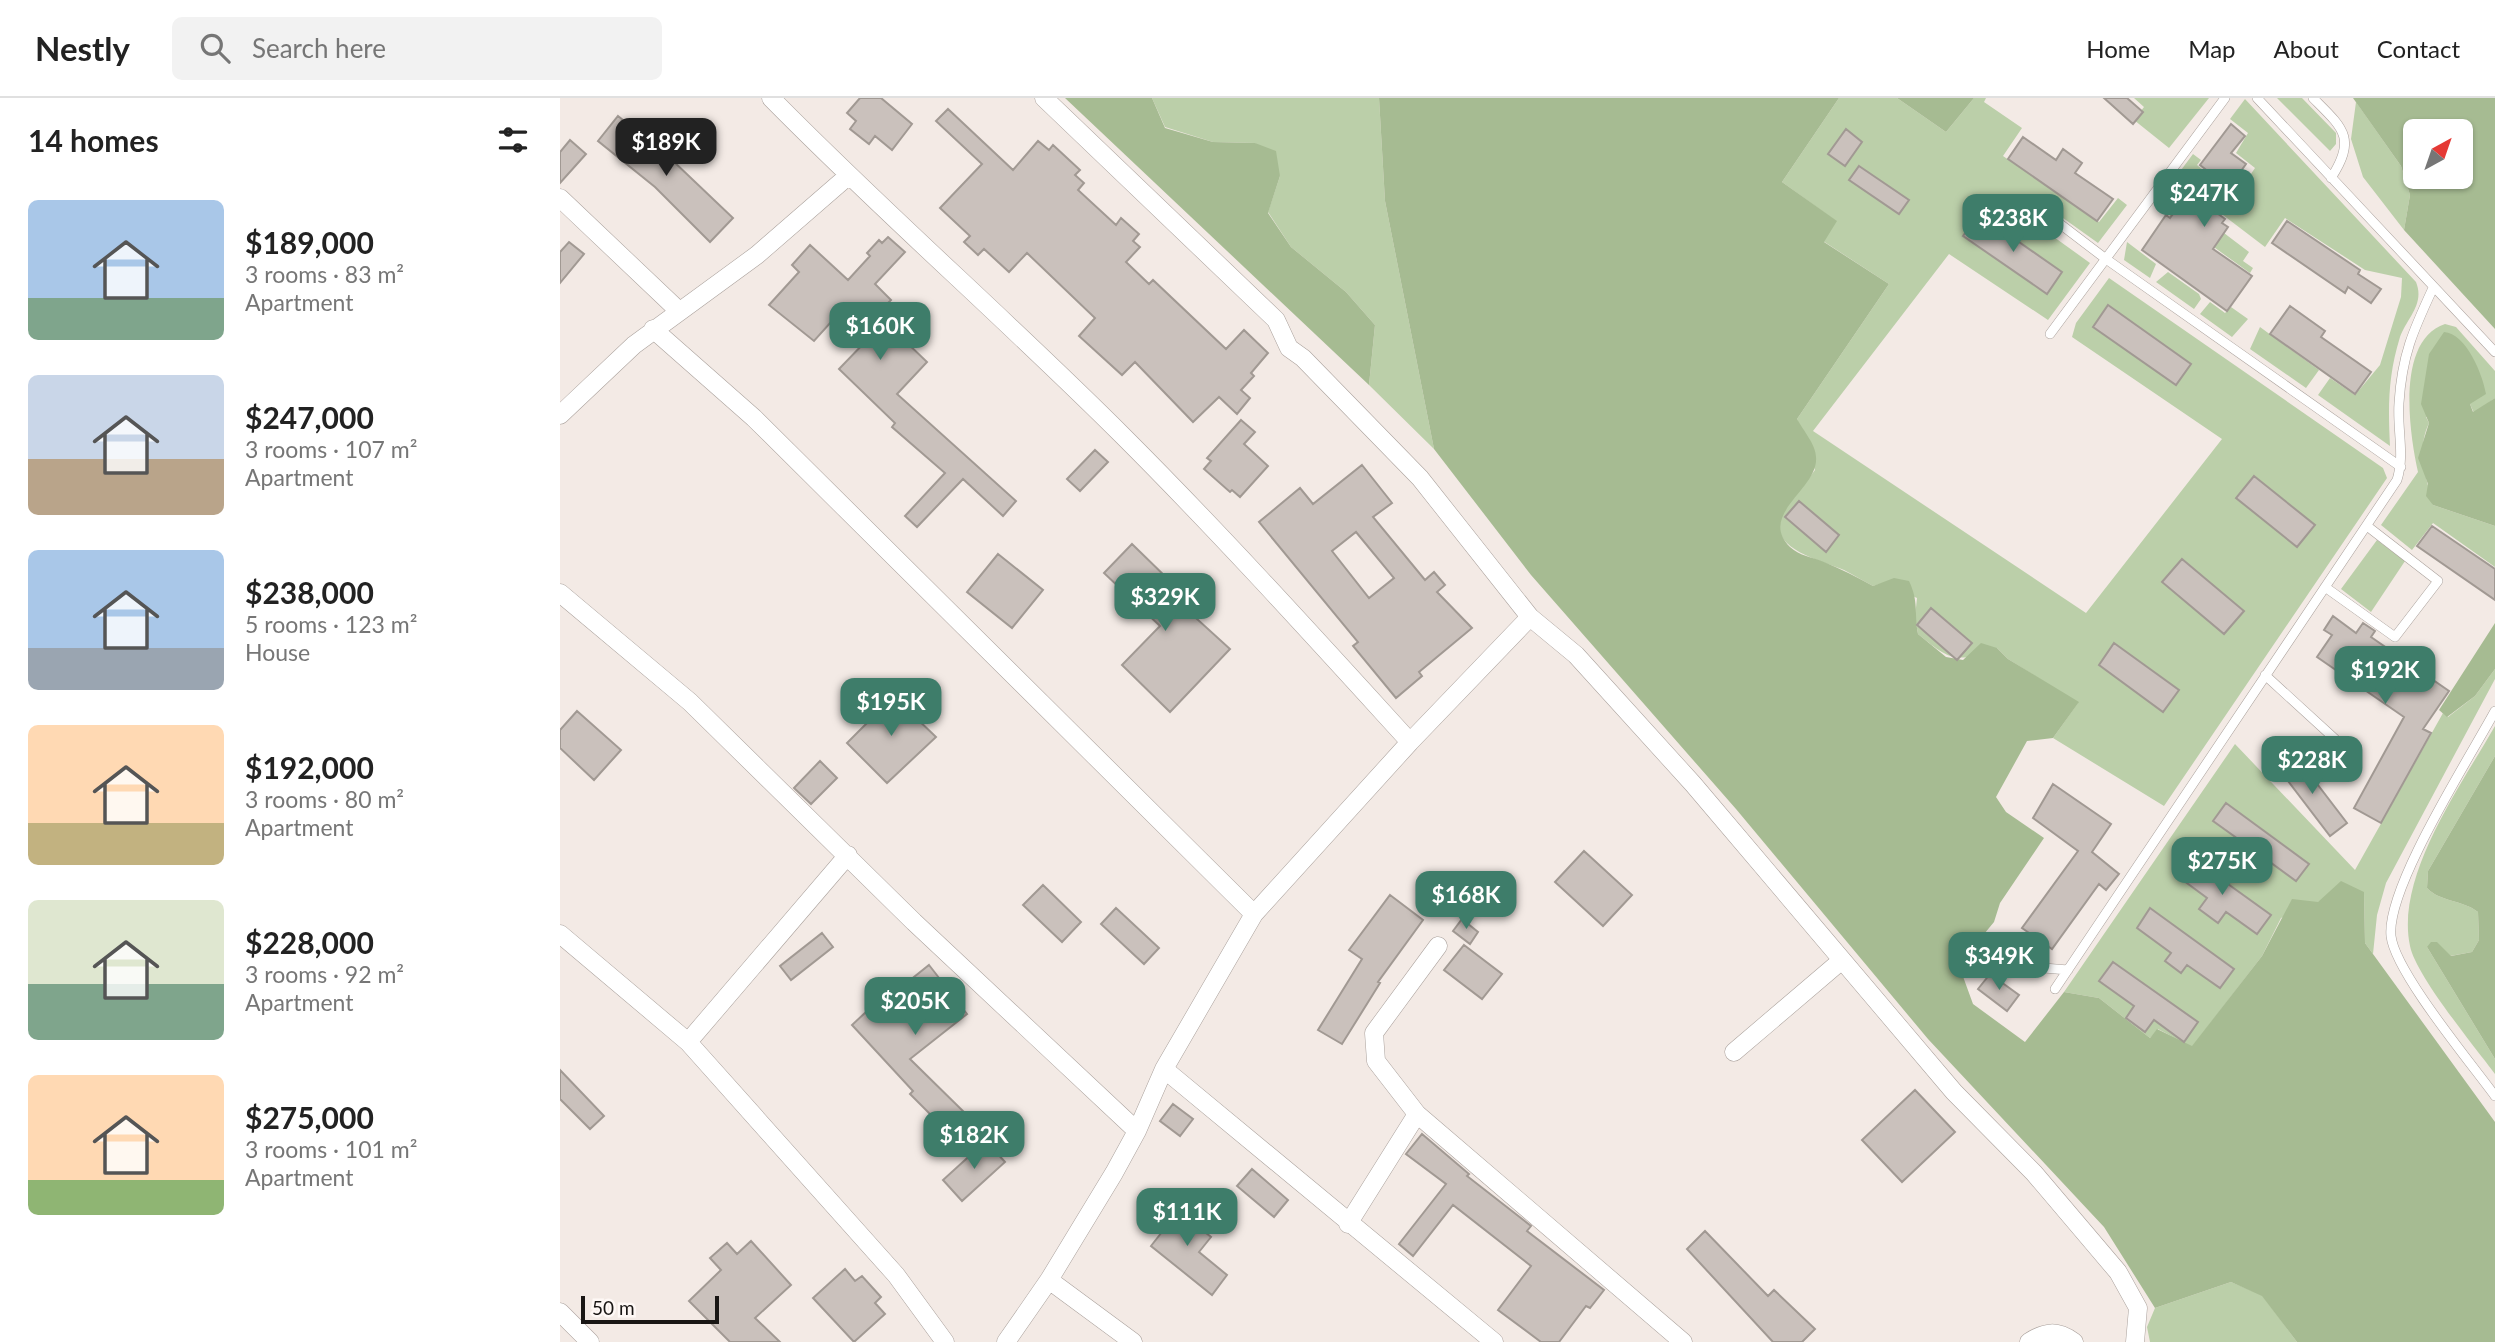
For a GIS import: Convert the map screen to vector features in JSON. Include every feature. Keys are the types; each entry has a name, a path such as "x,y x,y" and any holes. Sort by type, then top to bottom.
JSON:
{"street":[{"path":"771,98 848,176 992,309 1123,436 1226,541 1410,742"},
{"path":"1044,98 1276,320 1289,348 1303,358 1420,478 1530,617 1576,655 1693,784 1954,1092 2034,1173 2118,1272 2138,1308 2135,1342"},
{"path":"560,415 653,329 758,255 848,176"},
{"path":"560,198 678,310"},
{"path":"653,329 754,418 1254,914"},
{"path":"560,593 658,674 848,855 923,931 1137,1131"},
{"path":"1006,1342 1049,1280 1137,1131 1164,1069 1254,914 1410,742 1530,617"},
{"path":"688,1042 848,855"},
{"path":"560,934 688,1042 896,1275 945,1342"},
{"path":"1438,946 1374,1033 1376,1061 1417,1114 1683,1342"},
{"path":"1734,1052 1842,960"},
{"path":"1164,1069 1348,1224 1494,1342"},
{"path":"1348,1224 1417,1114"},
{"path":"1049,1280 1133,1342"},
{"path":"560,1312 590,1342"},
{"path":"2029,1342 2043,1333 2056,1333 2074,1342"}],"lane":[{"path":"2050,334 2225,98"},
{"path":"2257,98 2495,352"},
{"path":"2313,98 2342,127 2345,156 2331,178"},
{"path":"2043,211 2105,259 2401,467"},
{"path":"2055,989 2397,480 2401,467 2398,405 2405,351 2433,288"},
{"path":"2325,587 2395,637 2438,581 2367,526"},
{"path":"2265,675 2335,739"},
{"path":"2495,711 2404,878 2393,909 2391,937 2404,971 2495,1096"},
{"path":"2014,973 2044,968 2068,970"}],"green space":[{"path":"1065,98 1152,98 1165,128 1213,142 1255,143 1276,151 1280,176 1268,213 1291,247 1346,292 1375,325 1369,385"},
{"path":"1152,98 1379,98 1385,201 1434,449 1369,385 1375,325 1346,292 1291,247 1268,212 1280,176 1255,143 1213,142 1165,127"},
{"path":"1379,98 1839,98 1782,182 1837,221 1824,242 1889,284 1797,419 1812,443 1816,457 1809,480 1785,512 1781,524 1782,535 1790,547 1798,552 1837,567 1873,586 1894,578 1909,581 1915,601 1918,634 1946,657 1963,660 1981,643 1997,648 2008,659 2079,702 2053,738 2027,741 1996,797 2006,812 2044,838 2000,903 1994,922 1970,951 1961,971 1973,1004 2025,1042 2064,992 2099,998 2150,1038 2157,1029 2192,1046 2262,956 2292,899 2318,902 2341,881 2364,892 2365,943 2495,1122 2495,1342 2297,1342 2262,1296 2231,1282 2155,1308 2104,1227 1928,1039 1736,809 1531,575 1434,449 1385,201"},
{"path":"1839,98 1897,98 1946,132 1974,98 1986,98 1984,102 2022,128 2003,156 2099,222 2118,198 2127,205 2098,243 2042,203 2029,219 2090,263 2048,320 1949,254 1813,431 2086,613 2222,439 2072,337 2076,323 2109,278 2383,468 2387,478 2164,806 2053,738 2078,703 2008,659 1997,648 1963,658 1947,655 1918,634 1915,617 1917,598 1883,583 1873,586 1844,570 1811,558 1789,545 1782,536 1779,526 1782,514 1815,470 1797,419 1889,284 1823,241 1836,221 1782,182"},
{"path":"1897,98 1974,98 1946,132"},
{"path":"2134,98 2209,98 2169,148 2134,120 2144,107"},
{"path":"2277,98 2302,98 2336,133 2336,144 2330,151"},
{"path":"2353,98 2495,98 2495,329 2404,230 2410,195 2408,189 2473,189 2473,119 2403,119 2403,172"},
{"path":"2245,99 2416,282 2417,304 2400,337 2393,365 2389,404 2390,446 2318,395 2330,378 2355,395 2380,365 2401,297 2402,278 2365,270 2285,218 2265,247 2223,215 2255,168 2236,153 2248,133 2230,119"},
{"path":"2356,102 2401,166 2403,189 2408,189 2410,195 2404,230 2363,177 2351,139"},
{"path":"2193,154 2201,160 2197,165 2202,169 2177,204 2221,236 2224,233 2249,252 2243,261 2253,268 2250,273 2165,212 2168,208 2158,201"},
{"path":"2127,242 2156,264 2150,278 2124,260"},
{"path":"2168,272 2199,294 2201,299 2194,309 2156,282"},
{"path":"2210,302 2225,313 2231,307 2248,319 2232,337 2200,314"},
{"path":"2445,324 2456,327 2495,371 2495,398 2474,413 2470,404 2426,417 2429,423 2423,444 2425,474 2433,505 2495,526 2495,567 2433,523 2412,550 2381,525 2418,472 2410,412 2413,367 2419,348 2429,333"},
{"path":"2260,327 2319,370 2306,388 2250,349"},
{"path":"2444,332 2452,334 2466,347 2481,376 2486,394 2470,404 2473,412 2495,398 2495,526 2433,505 2426,496 2428,484 2418,458 2429,423 2421,404 2429,354"},
{"path":"2377,540 2405,561 2371,612 2341,589"},
{"path":"2495,623 2495,669 2475,696 2447,717 2439,710"},
{"path":"2495,669 2495,679 2386,883 2377,915 2373,954 2365,943 2364,892 2318,902 2281,918 2262,956 2192,1047 2158,1029 2150,1038 2099,998 2064,992 2235,744 2355,870 2443,713 2448,717 2475,696"},
{"path":"2495,726 2495,756 2428,871 2427,888 2432,893 2478,912 2479,940 2472,952 2450,956 2443,950 2427,947 2495,1059 2495,1074 2423,975 2410,946 2408,919 2412,890 2434,832"},
{"path":"2495,756 2495,1059 2427,947 2431,942 2437,942 2451,956 2472,952 2479,940 2478,912 2438,896 2427,888 2428,871"},
{"path":"2231,1282 2262,1295 2297,1342 2150,1342 2147,1327 2155,1308"}],"building":[{"path":"860,98 881,98 912,124 892,150 875,136 869,144 850,129 856,121 847,113"},
{"path":"2104,98 2127,98 2143,112 2133,124"},
{"path":"948,109 1013,170 1038,141 1049,150 1053,145 1080,170 1075,175 1084,183 1078,190 1116,225 1121,218 1139,234 1133,241 1140,247 1126,262 1149,284 1153,280 1226,349 1244,330 1268,353 1251,373 1254,376 1241,390 1250,398 1237,414 1219,397 1193,422 1135,362 1122,375 1079,336 1095,318 1027,253 1009,272 984,249 978,255 964,242 970,236 940,208 982,164 936,121"},
{"path":"618,116 671,159 733,218 710,242 655,187 598,141"},
{"path":"2231,124 2245,136 2231,153 2246,164 2213,210 2225,219 2222,223 2228,227 2213,249 2252,276 2227,311 2142,250 2166,215 2170,218 2205,169 2200,165"},
{"path":"1846,129 1862,142 1845,166 1828,154"},
{"path":"2023,137 2056,160 2063,149 2082,163 2075,173 2113,199 2097,221 2008,159"},
{"path":"570,140 586,154 560,183 560,152"},
{"path":"1859,166 1909,200 1899,214 1849,180"},
{"path":"1979,214 2062,272 2047,294 1963,236"},
{"path":"2287,221 2360,270 2358,274 2381,289 2371,303 2348,287 2345,293 2272,243"},
{"path":"888,237 905,252 875,284 891,300 877,314 927,362 897,394 1016,501 1003,516 963,479 917,527 905,516 945,473 892,427 895,423 839,369 868,339 840,312 814,341 769,305 799,272 792,265 810,245 848,280 870,256 867,253 879,240 882,243"},
{"path":"569,242 584,254 560,283 560,252"},
{"path":"2108,305 2191,364 2176,385 2093,327"},
{"path":"2290,306 2325,331 2321,337 2371,372 2355,394 2270,334"},
{"path":"1241,420 1255,432 1244,444 1268,466 1240,497 1232,490 1230,492 1204,469 1211,461 1207,458"},
{"path":"1095,450 1108,462 1080,491 1067,479"},
{"path":"1362,465 1392,503 1373,517 1425,580 1434,572 1445,585 1437,592 1472,628 1419,672 1422,676 1396,698 1353,646 1358,642 1259,522 1300,488 1313,504","holes":["1356,532 1394,578 1369,598 1332,551"]},
{"path":"2254,476 2315,525 2297,547 2236,498"},
{"path":"1799,501 1839,535 1826,552 1785,517"},
{"path":"2432,526 2495,569 2495,600 2417,546"},
{"path":"1132,544 1171,582 1164,589 1230,649 1170,712 1122,665 1160,626 1104,573"},
{"path":"998,554 1043,590 1012,628 967,592"},
{"path":"2182,559 2244,611 2224,634 2162,582"},
{"path":"1931,608 1972,643 1957,660 1917,625"},
{"path":"2333,616 2356,633 2363,623 2375,631 2371,637 2449,691 2423,729 2431,733 2381,823 2354,808 2404,717 2317,657 2332,635 2324,630"},
{"path":"2114,643 2179,690 2163,712 2099,665"},
{"path":"889,692 936,737 887,783 847,743 879,711 874,707"},
{"path":"577,711 621,750 594,780 560,748 560,730"},
{"path":"2295,755 2347,823 2330,836 2278,768"},
{"path":"820,761 837,778 811,804 794,788"},
{"path":"2053,784 2111,824 2092,852 2119,874 2106,890 2099,884 2052,949 2022,928 2078,851 2033,818"},
{"path":"2226,803 2309,864 2296,881 2263,857 2255,869 2237,855 2245,844 2213,821"},
{"path":"1584,851 1632,895 1603,926 1555,882"},
{"path":"2189,856 2271,915 2257,934 2226,912 2218,923 2199,909 2207,898 2176,875"},
{"path":"1043,885 1081,922 1062,942 1023,905"},
{"path":"1390,895 1423,920 1378,982 1380,983 1342,1044 1318,1030 1362,959 1349,950"},
{"path":"1116,908 1159,948 1144,964 1101,924"},
{"path":"2150,908 2234,969 2220,988 2187,965 2181,973 2165,961 2171,953 2137,928"},
{"path":"1462,919 1478,932 1470,944 1453,931"},
{"path":"822,933 833,947 791,980 780,966"},
{"path":"1464,945 1502,974 1482,999 1444,970"},
{"path":"2113,962 2198,1022 2184,1042 2154,1020 2145,1032 2126,1018 2134,1006 2099,981"},
{"path":"929,965 967,1014 910,1059 967,1115 949,1133 910,1094 913,1091 852,1025 881,998 884,1001"},
{"path":"1990,974 2019,995 2007,1011 1978,989"},
{"path":"560,1070 604,1116 590,1129 560,1099"},
{"path":"1915,1090 1955,1132 1902,1182 1862,1140"},
{"path":"1173,1104 1193,1119 1180,1136 1160,1121"},
{"path":"1422,1134 1469,1174 1467,1176 1531,1226 1527,1231 1604,1290 1590,1308 1586,1306 1559,1342 1541,1342 1498,1310 1531,1266 1453,1205 1413,1256 1399,1244 1446,1184 1406,1154"},
{"path":"986,1141 1005,1162 962,1201 943,1180"},
{"path":"1252,1169 1288,1200 1274,1217 1237,1186"},
{"path":"1164,1199 1211,1237 1199,1252 1227,1275 1212,1295 1151,1246 1169,1223 1154,1211"},
{"path":"1705,1231 1768,1296 1774,1290 1815,1329 1802,1342 1773,1342 1687,1249"},
{"path":"751,1241 791,1285 755,1318 780,1342 730,1342 689,1301 721,1270 710,1258 727,1243 737,1254"},
{"path":"845,1269 855,1281 862,1276 881,1297 875,1303 885,1314 854,1342 813,1298"}]}
